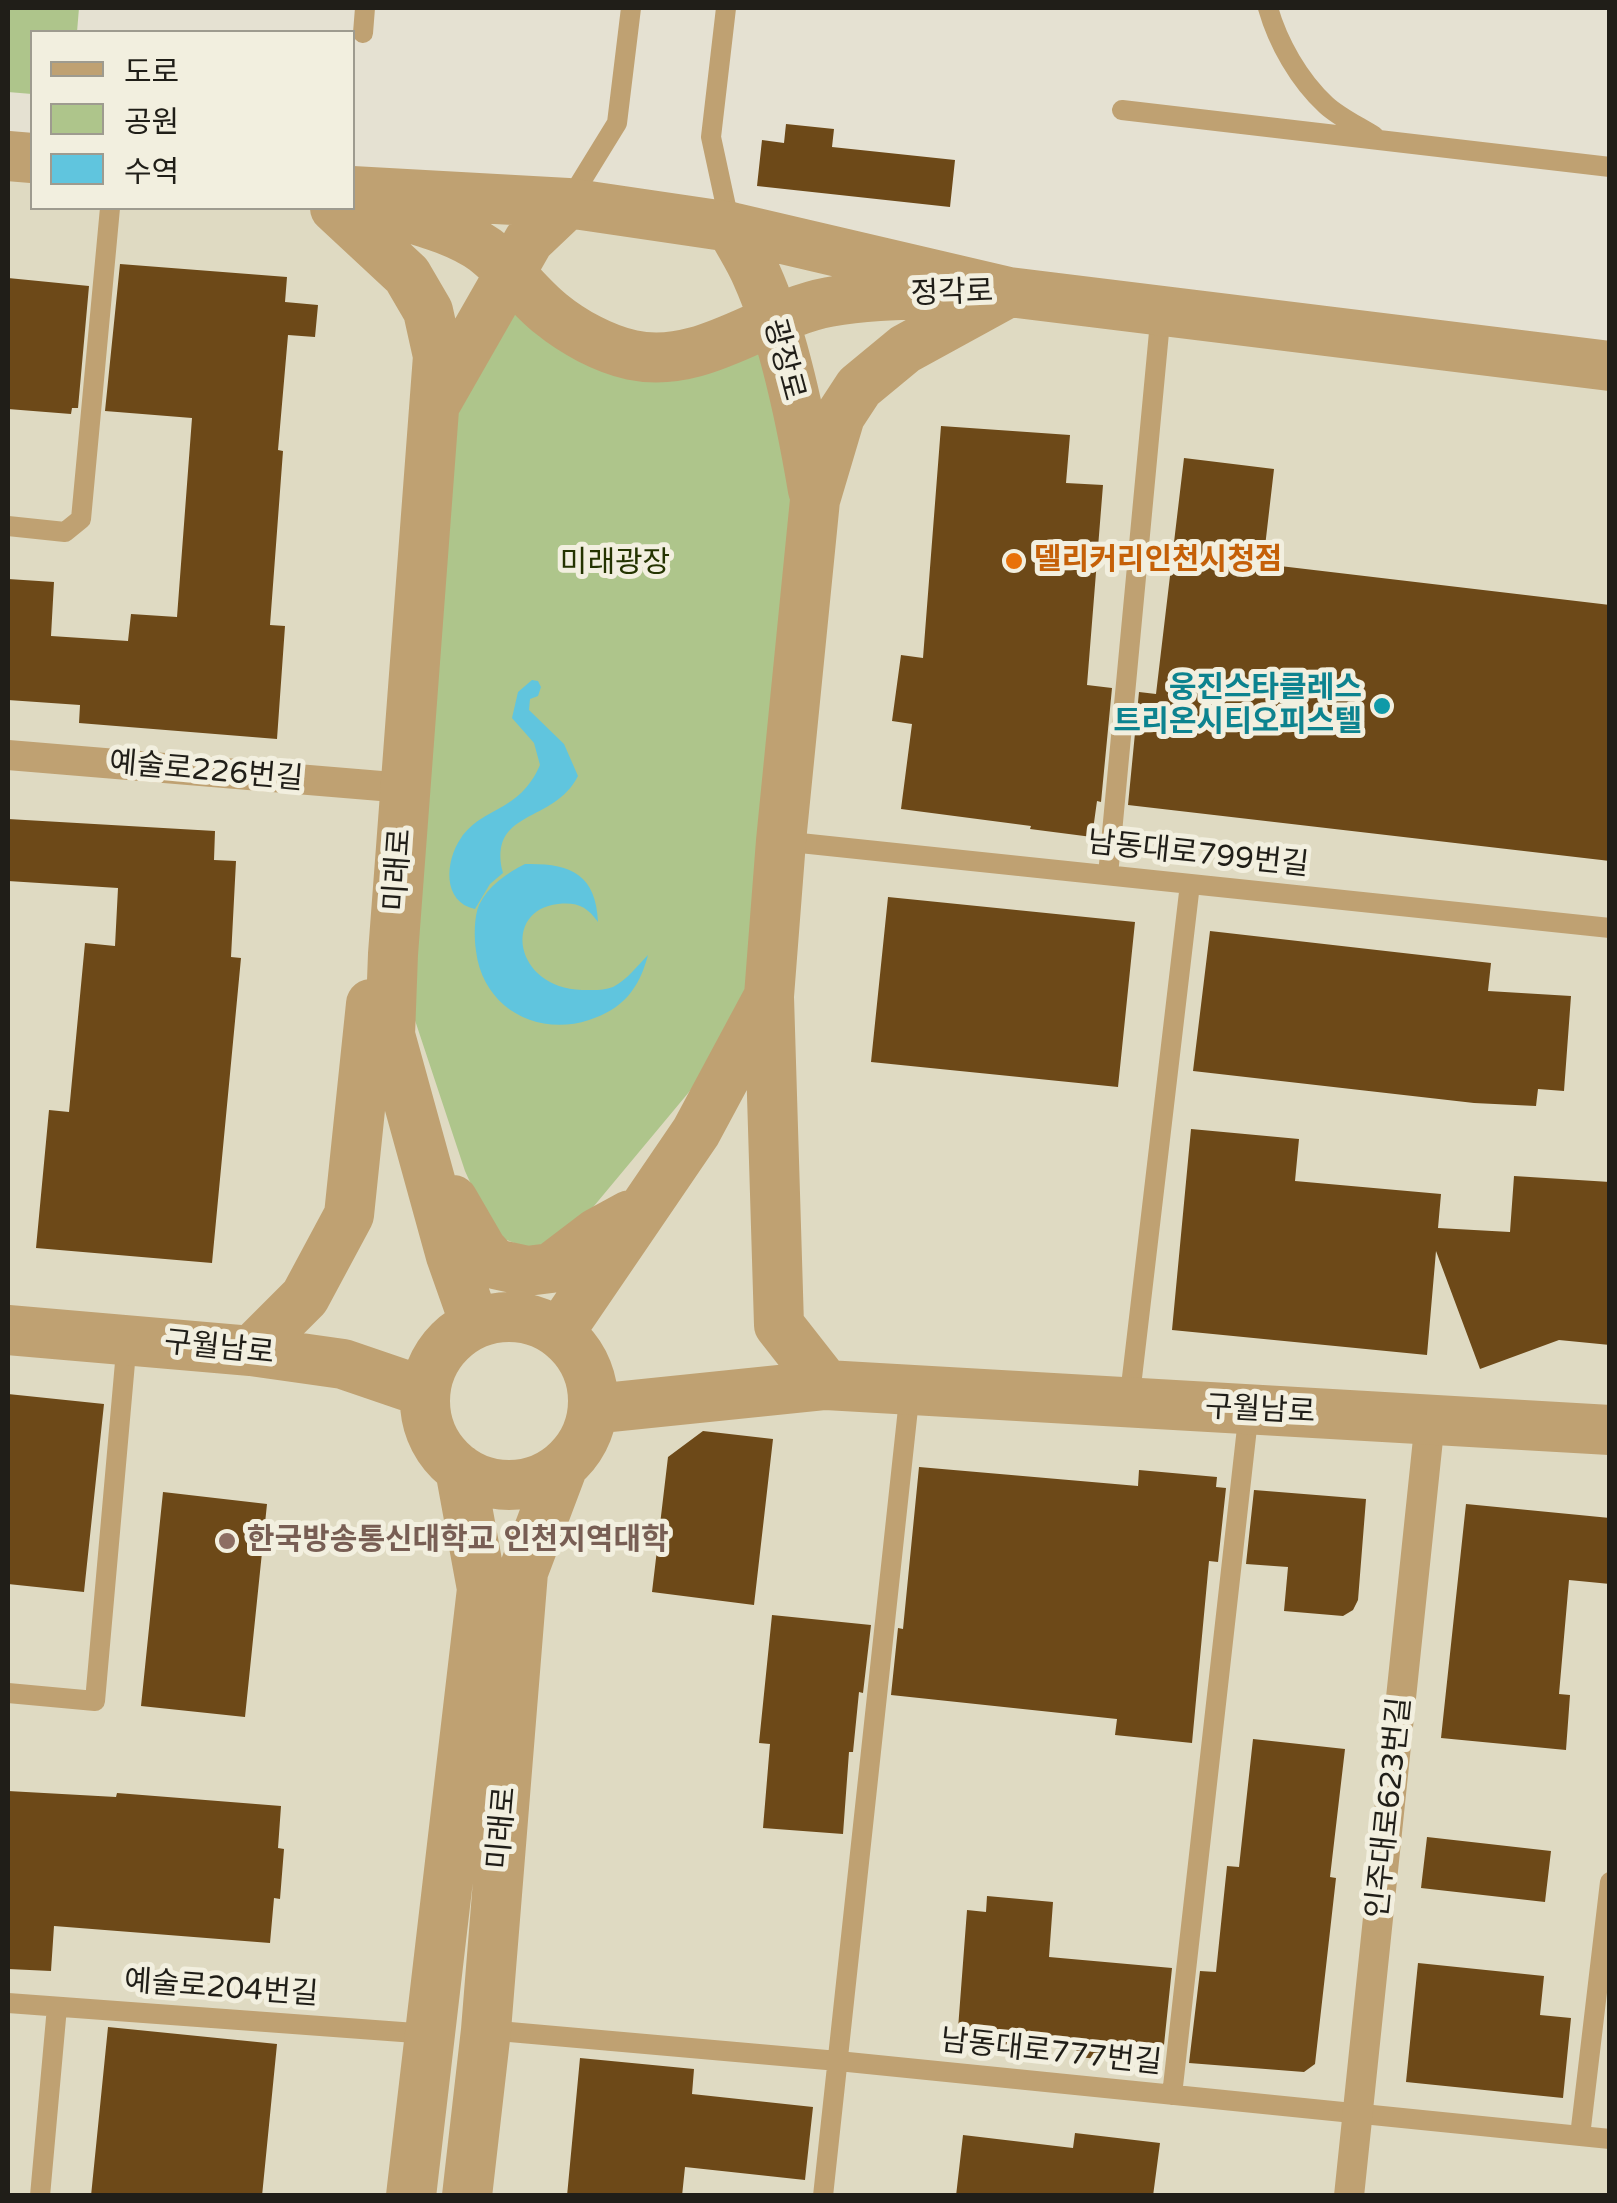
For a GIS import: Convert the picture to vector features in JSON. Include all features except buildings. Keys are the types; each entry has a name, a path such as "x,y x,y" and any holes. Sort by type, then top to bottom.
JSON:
{"street":[{"name":"정각로","path":"355,190 568,203 730,227 1009,292"},
{"name":"정각로","path":"355,201 420,221 480,247 510,270 549,313 586,337 633,355 679,356 827,302 1009,292"},
{"path":"435,405 528,240 568,203"},
{"name":"미래로","path":"337,210 407,274 428,311 438,356 392,954 390,1035 475,1324"},
{"name":"광장로","path":"730,227 757,275 773,321 805,441 815,500"},
{"path":"826,1385 779,1325 769,996 815,500 840,416 859,388 905,349 1009,292 1610,366"},
{"name":"예술로226번길","path":"8,755 405,788"},
{"path":"251,1351 305,1297 349,1214 373,988 392,954"},
{"path":"559,1333 696,1132 769,996"},
{"path":"427,1166 495,1264 527,1271 551,1268 598,1233 648,1205"},
{"path":"496,1318 540,1322 559,1333 575,1348 593,1388 594,1409 583,1440 562,1466 544,1478 512,1484 479,1479 460,1469 444,1454 426,1414 431,1370 441,1351 456,1335 496,1318"},
{"name":"구월남로","path":"8,1330 251,1351 343,1364 426,1392"},
{"name":"구월남로","path":"594,1409 826,1385 1610,1430"},
{"name":"인주대로623번길","path":"1349,2196 1430,1420"},
{"name":"미래로","path":"467,2196 486,2030 523,1572 562,1466"},
{"name":"미래로","path":"411,2196 482,1589 460,1469"}],"lane":[{"path":"363,33 365,8"},
{"path":"568,203 617,123 631,8"},
{"path":"726,8 711,136 730,227"},
{"path":"1268,8 1295,67 1326,106 1380,140"},
{"path":"1122,110 1610,166"},
{"path":"8,526 65,532 81,519 110,210"},
{"path":"1108,875 1160,311"},
{"name":"남동대로799번길","path":"781,841 1610,928"},
{"path":"1128,1403 1190,884"},
{"path":"8,1693 95,1702 127,1340"},
{"path":"823,2196 910,1390"},
{"path":"1172,2095 1249,1410"},
{"path":"1580,2136 1610,1882"},
{"name":"예술로204번길","path":"8,2003 429,2034"},
{"path":"40,2196 58,2007"},
{"name":"남동대로777번길","path":"486,2030 1610,2138"}],"shaded area":[{"path":"8,156 30,158 30,210 355,210 355,191 1609,366 1609,2195 8,2196"}],"green space":[{"path":"8,8 79,8 77,30 30,30 30,94 8,92"},
{"name":"미래광장","path":"510,270 633,355 773,321 815,500 769,996 564,1242 527,1248 494,1235 465,1171 393,954 435,405"}],"water":[{"path":"532,680 541,687 538,696 530,699 529,710 564,744 578,776 554,802 513,827 501,852 503,873 490,884 475,909 464,905 452,890 452,858 470,828 522,792 540,765 534,743 512,718 518,692"},
{"path":"525,864 555,866 577,874 586,882 596,905 598,922 581,907 565,904 540,909 529,920 523,933 524,948 542,977 559,986 605,989 623,981 648,955 634,988 611,1010 570,1024 532,1021 501,1002 489,988 476,951 477,910 493,886"}],"place":[{"name":"델리커리인천시청점","path":"1014,561"},
{"name":"웅진스타클레스 트리온시티오피스텔","path":"1382,706"},
{"name":"한국방송통신대학교 인천지역대학","path":"227,1541"}]}
